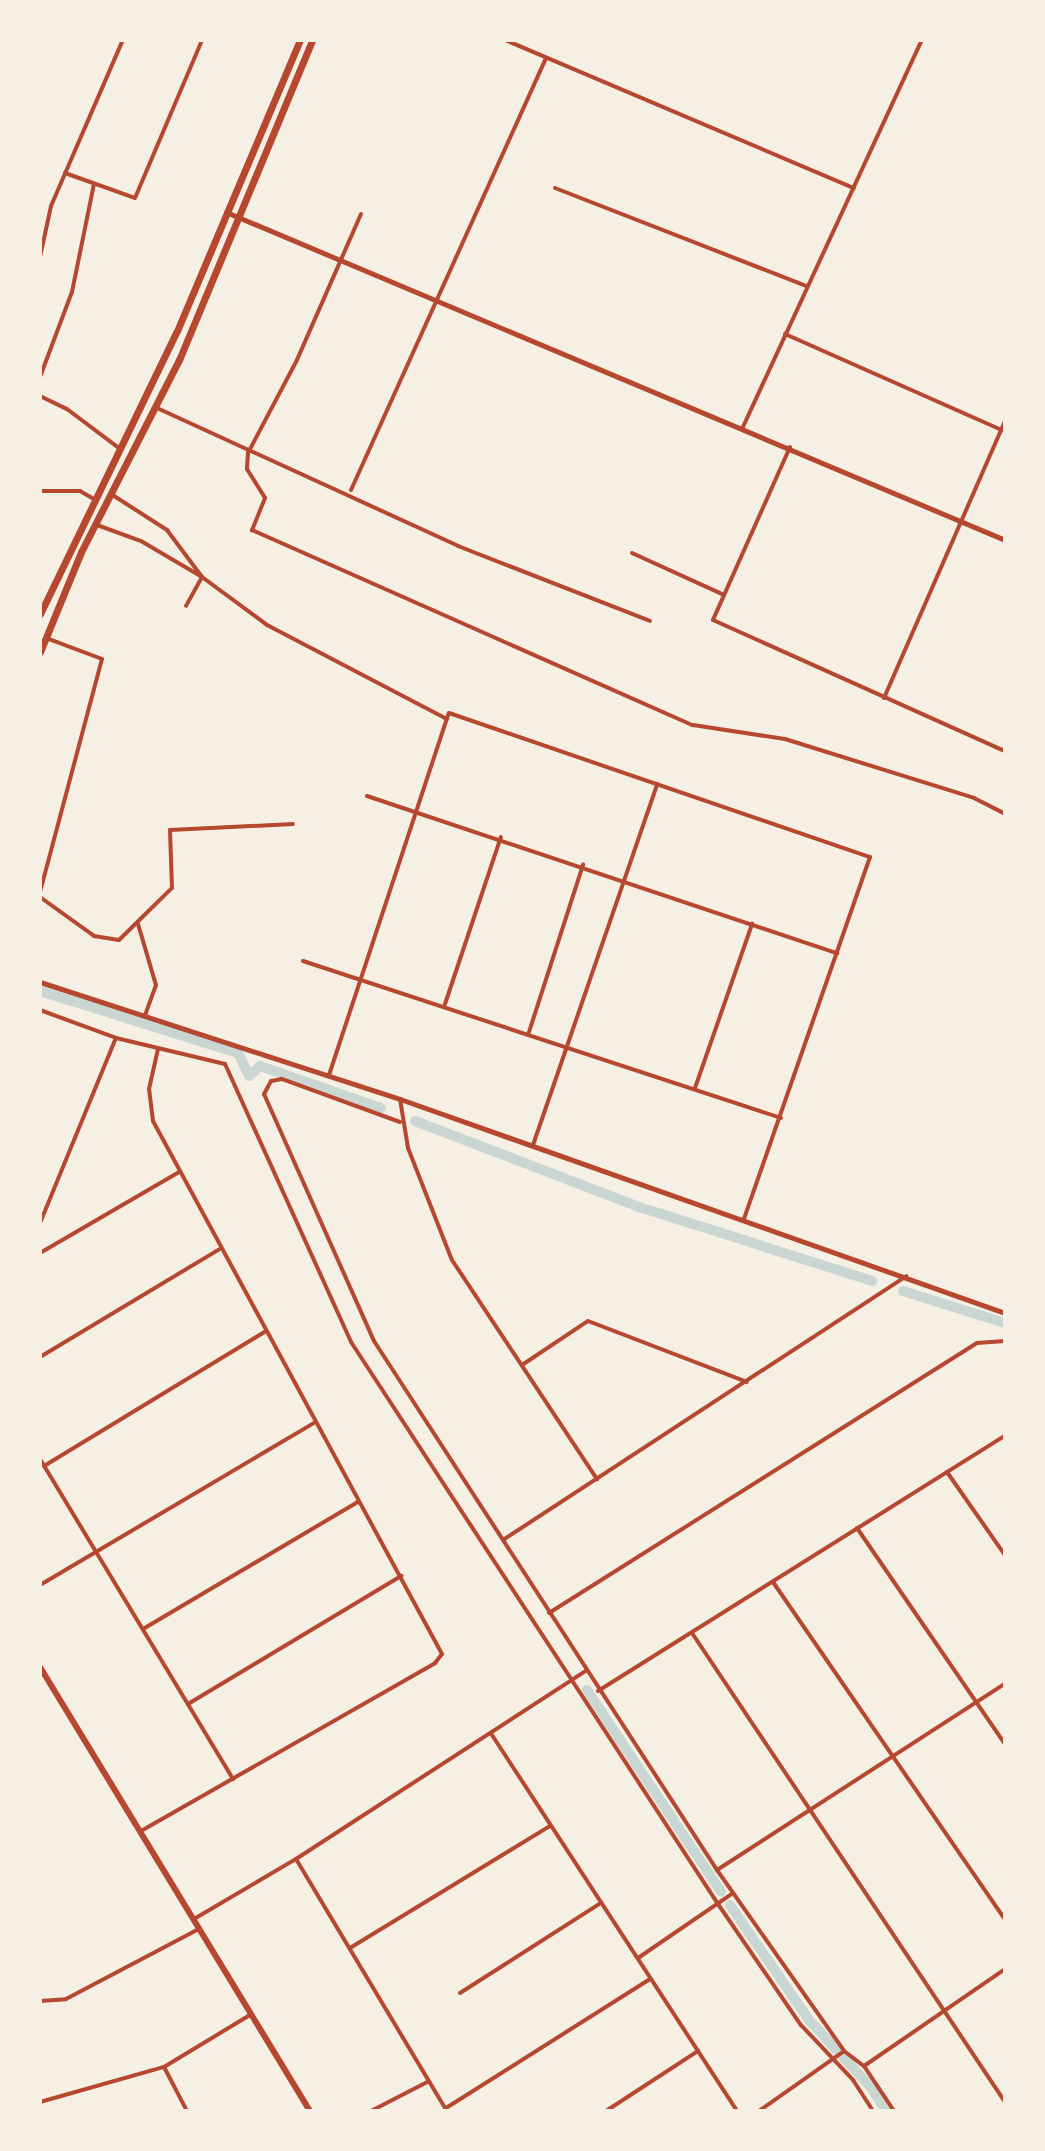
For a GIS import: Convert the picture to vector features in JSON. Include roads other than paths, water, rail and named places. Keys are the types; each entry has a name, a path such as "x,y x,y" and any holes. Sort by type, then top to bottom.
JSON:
{"main road":[{"path":"40,614 92,498 120,449 177,331 300,40"},
{"path":"40,652 95,524 157,408 312,40"},
{"path":"92,498 105,505"},
{"path":"40,1667 197,1930 310,2111"}],"street":[{"path":"40,257 44,224 123,40"},
{"path":"65,173 135,198 151,154 202,40"},
{"path":"505,40 854,188"},
{"path":"742,429 922,40"},
{"path":"351,490 546,59"},
{"path":"40,377 72,292 94,184"},
{"path":"555,188 807,286"},
{"path":"225,212 341,258 1005,540"},
{"path":"361,214 297,360 248,453 247,469 265,498 252,530 316,561 693,725 785,739 974,798 1005,814"},
{"path":"785,334 1002,430"},
{"path":"40,396 67,409 120,449"},
{"path":"157,408 248,453 458,546 650,621"},
{"path":"884,698 1005,421"},
{"path":"790,447 713,620 1003,750 1005,742"},
{"path":"40,491 80,491 92,498"},
{"path":"111,494 167,530 202,577"},
{"path":"95,524 141,541 202,577 267,625 447,719"},
{"path":"632,553 724,595"},
{"path":"186,606 202,577"},
{"path":"45,638 102,659 40,895 94,936 111,941 138,924 172,888 170,830 293,824"},
{"path":"329,1075 421,811 449,713 870,857 744,1219"},
{"path":"532,1147 657,784"},
{"path":"367,796 501,837 837,953"},
{"path":"445,1004 501,837"},
{"path":"529,1032 583,865"},
{"path":"695,1088 752,923"},
{"path":"138,924 156,985 145,1015"},
{"path":"303,961 445,1004 781,1118"},
{"path":"40,982 400,1099 1005,1313"},
{"path":"40,1010 116,1038 225,1064 351,1342 718,1904 801,2025 834,2058 873,2111"},
{"path":"40,1223 116,1038"},
{"path":"139,1832 435,1663 441,1646 264,1332 153,1121 149,1089 158,1049"},
{"path":"400,1122 282,1079 271,1081 264,1094 374,1341 585,1671 717,1870 844,2051 864,2066 894,2111"},
{"path":"400,1099 400,1122 452,1260 597,1479"},
{"path":"40,1253 179,1172"},
{"path":"40,1357 220,1248"},
{"path":"503,1540 906,1276"},
{"path":"522,1365 588,1321 747,1382"},
{"path":"44,1466 264,1332"},
{"path":"549,1613 977,1343 1005,1341"},
{"path":"40,1585 314,1423"},
{"path":"598,1691 1005,1436"},
{"path":"40,1459 233,1779"},
{"path":"947,1472 1005,1555"},
{"path":"143,1629 358,1502"},
{"path":"857,1528 1005,1744"},
{"path":"188,1704 401,1576"},
{"path":"773,1582 1005,1920"},
{"path":"692,1633 1005,2102"},
{"path":"192,1920 296,1859 492,1735 585,1671"},
{"path":"717,1870 1005,1684"},
{"path":"492,1735 599,1904 638,1958 737,2111"},
{"path":"350,1948 550,1826"},
{"path":"296,1859 447,2110 650,1979"},
{"path":"638,1958 733,1893"},
{"path":"460,1993 599,1904"},
{"path":"40,2001 66,1999 197,1930"},
{"path":"864,2066 1005,1969"},
{"path":"40,2102 164,2067 251,2014"},
{"path":"606,2111 698,2051"},
{"path":"759,2111 844,2051"},
{"path":"164,2067 187,2111"},
{"path":"371,2111 430,2081"}],"waterway":[{"path":"40,991 238,1053 249,1076 260,1066 381,1108"},
{"path":"415,1121 636,1206 872,1281"},
{"path":"903,1291 1005,1323"},
{"path":"587,1690 721,1892"},
{"path":"730,1905 809,2020 870,2086 886,2111"}]}
